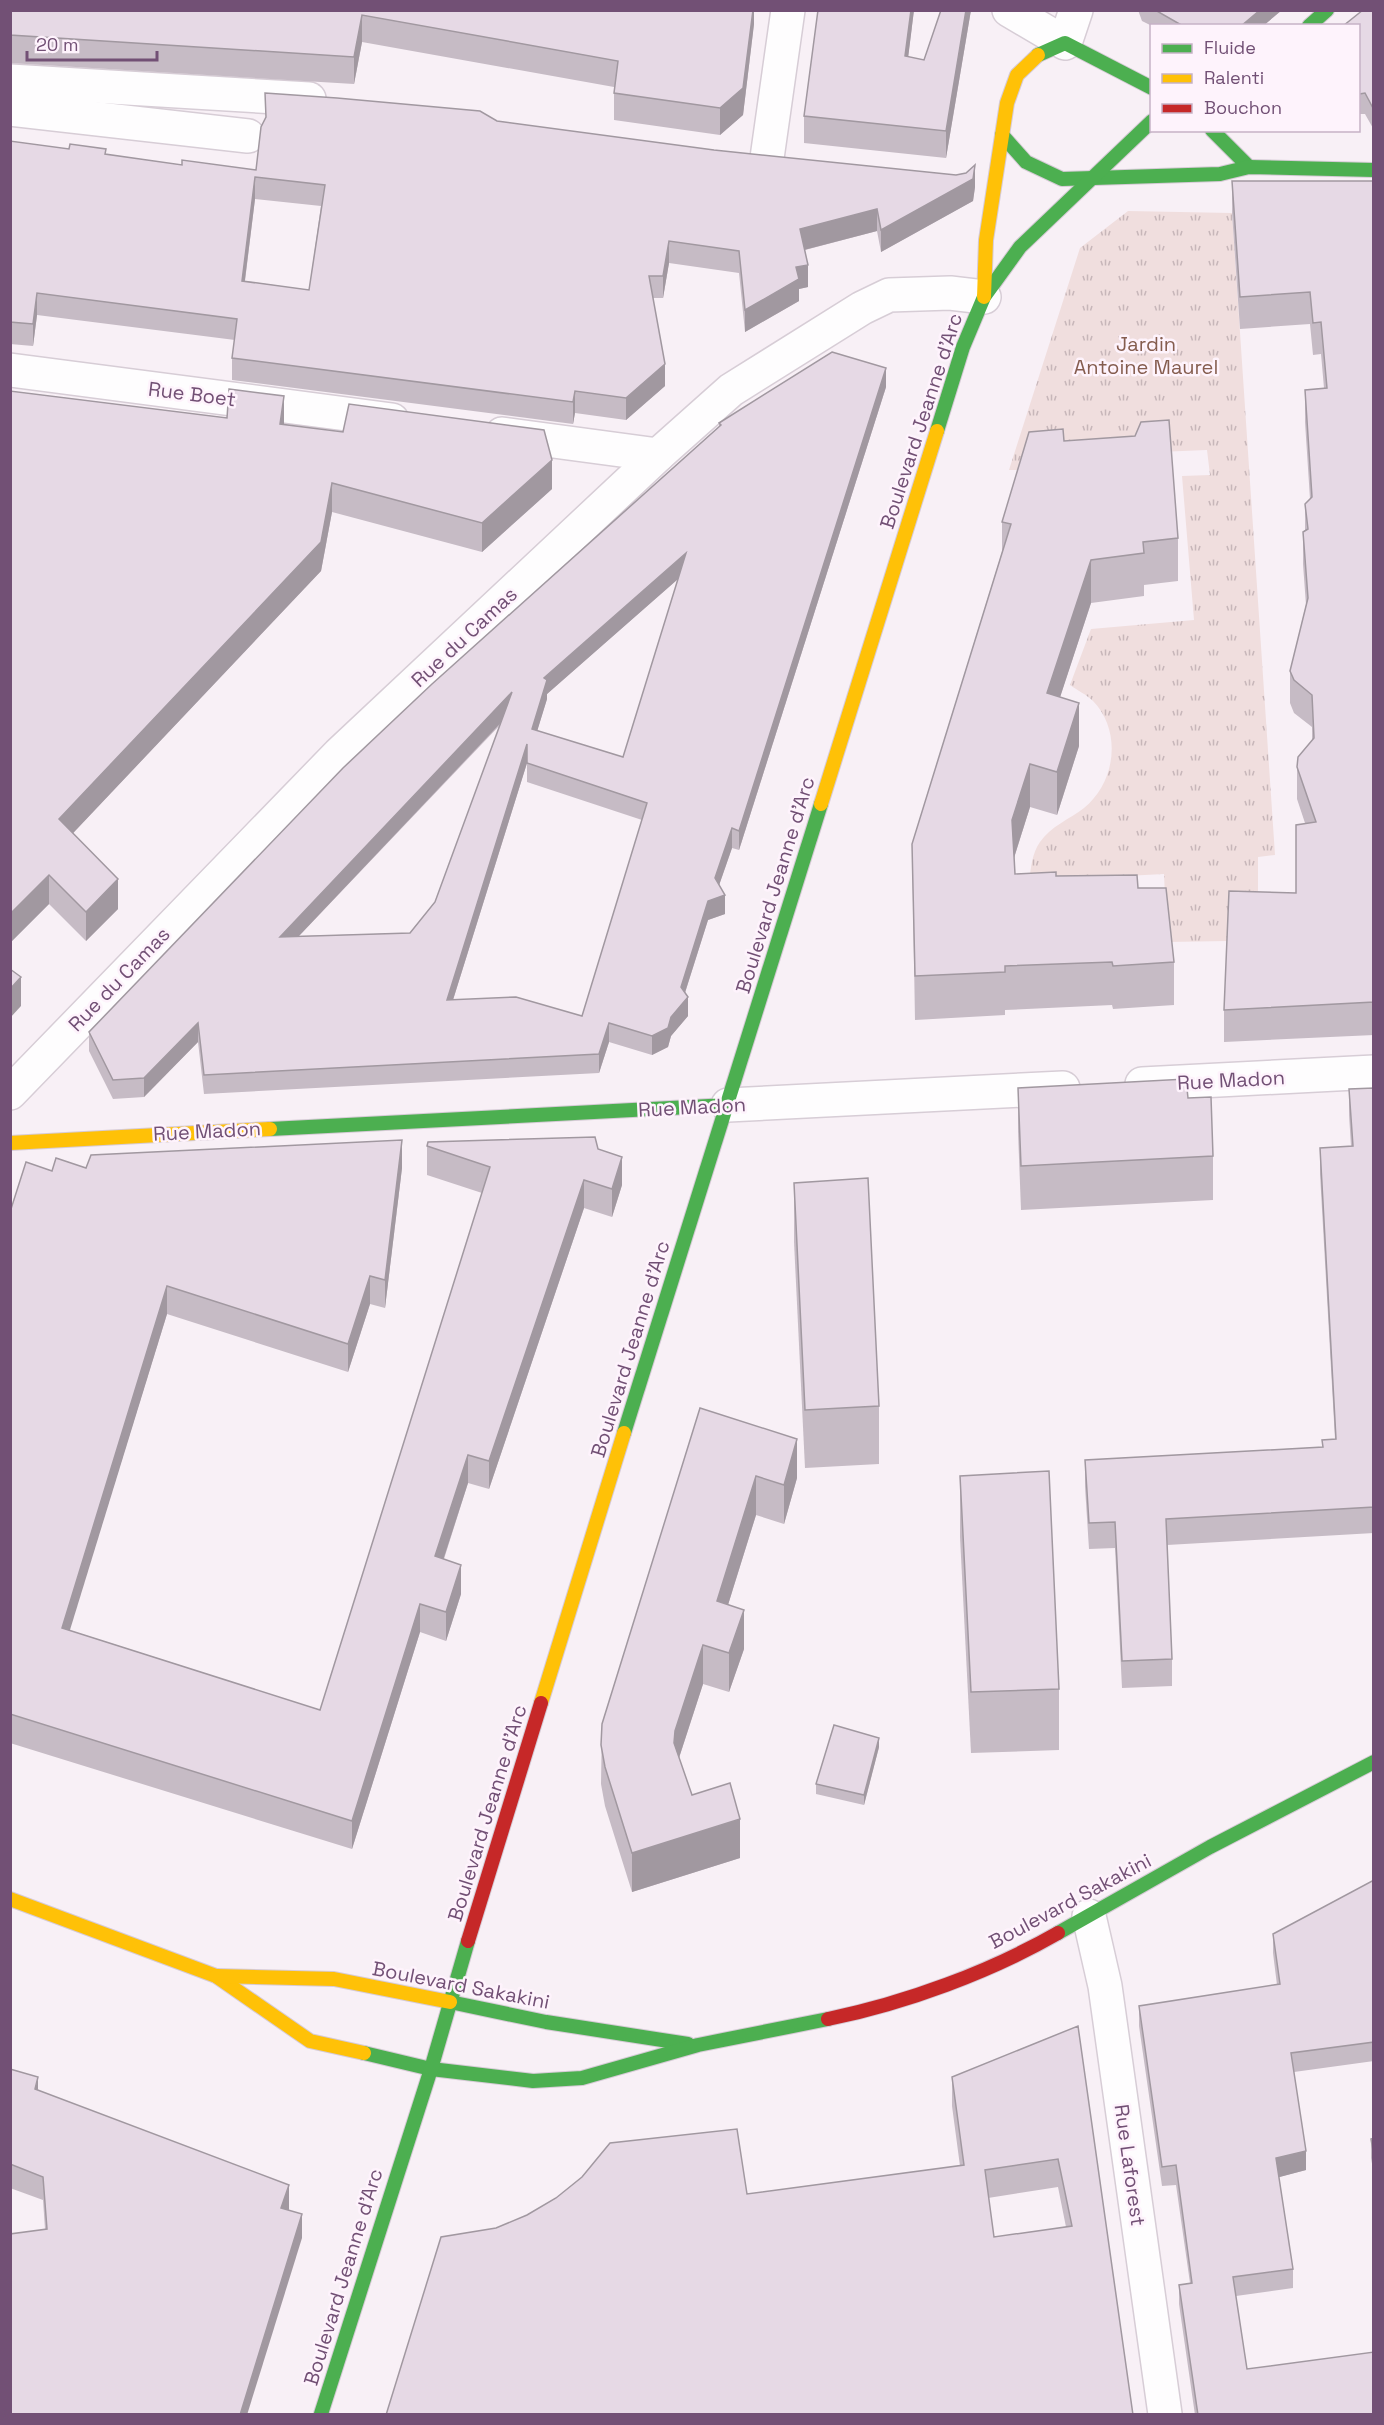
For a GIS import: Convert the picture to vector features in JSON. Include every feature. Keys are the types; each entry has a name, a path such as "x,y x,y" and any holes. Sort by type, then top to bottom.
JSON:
{"street":[{"path":"765,158 788,10"},
{"path":"1009,10 1065,43 1150,87"},
{"path":"1065,43 1076,10"},
{"path":"1311,24 1328,10"},
{"name":"Boulevard Jeanne d'Arc","path":"984,297 986,240 1007,103 1017,75 1040,53 1065,43"},
{"path":"10,81 338,101"},
{"path":"10,109 248,136"},
{"name":"Boulevard Jeanne d'Arc","path":"321,2415 431,2069 691,1216 728,1105 963,347 984,297 1020,247 1150,123"},
{"path":"1214,132 1249,167"},
{"path":"1002,135 1026,162 1062,180 1097,176 1220,174 1249,167 1374,170"},
{"name":"Rue du Camas","path":"10,1093 339,754 658,454 731,390 868,305 889,295 950,293 984,297"},
{"name":"Rue Boet","path":"10,370 421,424"},
{"path":"468,430 658,454"},
{"name":"Rue Madon","path":"10,1143 1374,1072"},
{"name":"Boulevard Sakakini","path":"10,1899 216,1976 310,2041 431,2069 533,2081 582,2078 698,2045 841,2016 914,1996 1028,1950 1210,1846 1374,1762"},
{"name":"Rue Laforest","path":"1089,1916 1105,1986 1165,2415"},
{"name":"Boulevard Sakakini","path":"216,1976 334,1979 546,2022 698,2045"}],"green space":[{"name":"Jardin Antoine Maurel","path":"1128,211 1232,213 1275,855 1258,857 1258,924 1228,941 1167,942 1164,874 1029,881 1037,846 1044,836 1084,808 1095,797 1109,771 1111,741 1102,713 1091,699 1070,685 1091,629 1194,620 1182,476 1210,475 1207,450 1037,457 1024,470 1009,470 1080,248"}],"building":[{"path":"10,10 753,10 743,88 720,108 614,93 618,61 362,15 354,57 10,35"},
{"path":"818,10 911,10 905,56 924,60 941,10 966,10 946,131 804,116"},
{"path":"1155,10 1260,10 1243,24 1180,24"},
{"path":"1363,10 1374,10 1374,110 1365,93 1360,94 1360,24 1346,24"},
{"path":"265,93 480,111 497,121 714,150 956,175 966,173 975,165 973,179 881,230 877,209 800,229 808,265 796,267 799,279 745,310 739,251 669,241 663,276 649,276 665,364 626,398 575,391 573,402 232,358 237,319 37,293 33,324 10,322 10,141 69,149 70,144 106,149 105,154 182,165 182,160 256,170 261,127 266,117","holes":["255,177 325,185 309,290 242,281"]},
{"path":"1232,181 1374,181 1374,1002 1224,1010 1229,891 1296,893 1296,825 1316,822 1297,767 1298,757 1314,738 1312,695 1294,680 1290,671 1308,598 1303,532 1308,529 1305,504 1312,497 1305,390 1327,388 1321,322 1313,323 1310,292 1240,297"},
{"path":"832,352 886,368 739,831 732,828 715,878 725,895 708,901 681,987 688,997 671,1017 668,1028 652,1036 609,1023 599,1054 204,1075 198,1023 144,1078 113,1080 89,1032 343,768 432,684 721,425 719,423","holes":["686,553 623,757 532,729 547,680 544,678","512,692 435,902 410,933 280,937","527,744 527,763 647,803 582,1016 516,997 447,1000"]},
{"path":"229,389 284,396 280,424 343,432 349,404 544,430 552,460 482,523 332,483 321,542 59,819 118,879 86,912 49,875 10,914 10,391 227,418"},
{"path":"1169,420 1178,538 1143,542 1144,553 1091,560 1047,693 1079,703 1057,772 1030,764 1012,820 1015,874 1056,872 1056,876 1137,875 1138,888 1166,888 1174,962 1113,966 1112,962 1005,966 1005,972 915,976 912,844 1011,524 1002,522 1029,432 1063,429 1064,441 1135,436 1141,422"},
{"path":"10,969 21,977 10,989"},
{"path":"1186,1079 1188,1098 1211,1097 1213,1156 1021,1166 1018,1088"},
{"path":"1374,1088 1374,1507 1166,1519 1172,1659 1122,1661 1115,1522 1089,1523 1085,1460 1323,1447 1322,1440 1336,1439 1320,1148 1353,1146 1349,1089"},
{"path":"595,1137 598,1149 622,1157 612,1189 584,1180 489,1461 468,1455 435,1556 461,1565 446,1612 420,1604 352,1821 10,1714 10,1212 26,1162 52,1171 56,1158 86,1168 91,1155 402,1140 385,1280 370,1276 348,1344 167,1286 62,1628 320,1710 490,1167 427,1146 428,1142"},
{"path":"868,1178 879,1406 805,1410 794,1183"},
{"path":"700,1408 797,1439 784,1485 756,1476 717,1601 744,1610 729,1653 703,1645 675,1731 674,1743 692,1795 730,1783 740,1819 632,1853 605,1767 601,1745 602,1724"},
{"path":"1049,1471 1059,1689 971,1692 960,1476"},
{"path":"834,1725 879,1738 864,1795 816,1784"},
{"path":"1374,1880 1374,2042 1291,2053 1306,2151 1276,2158 1293,2269 1233,2277 1247,2369 1374,2352 1374,2415 1198,2415 1179,2285 1192,2283 1176,2165 1162,2167 1139,2006 1280,1984 1273,1934"},
{"path":"1078,2026 1133,2415 386,2415 441,2237 496,2228 527,2215 556,2198 582,2177 610,2143 737,2129 747,2194 964,2165 952,2077","holes":["1058,2159 1072,2226 994,2237 985,2170"]},
{"path":"10,2069 38,2077 35,2089 289,2185 281,2208 302,2214 240,2415 10,2415 10,2234 47,2229 43,2177 10,2164"},
{"path":"1374,2138 1374,2156 1371,2139"}],"traffic: fast":[{"path":"1311,24 1327,10"},
{"path":"1038,55 1065,43 1150,87"},
{"path":"937,431 963,347 984,297 1020,247 1150,123"},
{"path":"1214,132 1249,167"},
{"path":"1002,135 1026,162 1062,179 1220,174 1249,167 1374,170"},
{"path":"624,1433 821,804"},
{"path":"270,1129 728,1105"},
{"path":"1058,1933 1210,1847 1374,1762"},
{"path":"321,2414 431,2069 468,1941"},
{"path":"450,2002 546,2022 688,2044"},
{"path":"364,2053 431,2069 533,2081 582,2078 698,2045 828,2019"}],"traffic: slow":[{"path":"984,297 986,240 1007,103 1017,75 1038,55"},
{"path":"821,804 937,431"},
{"path":"10,1143 270,1129"},
{"path":"541,1703 624,1433"},
{"path":"10,1899 216,1976 310,2041 364,2053"},
{"path":"216,1976 334,1979 450,2002"}],"traffic: jam":[{"path":"468,1941 541,1703"},
{"path":"828,2019 947,1985 1004,1961 1058,1933"}]}
